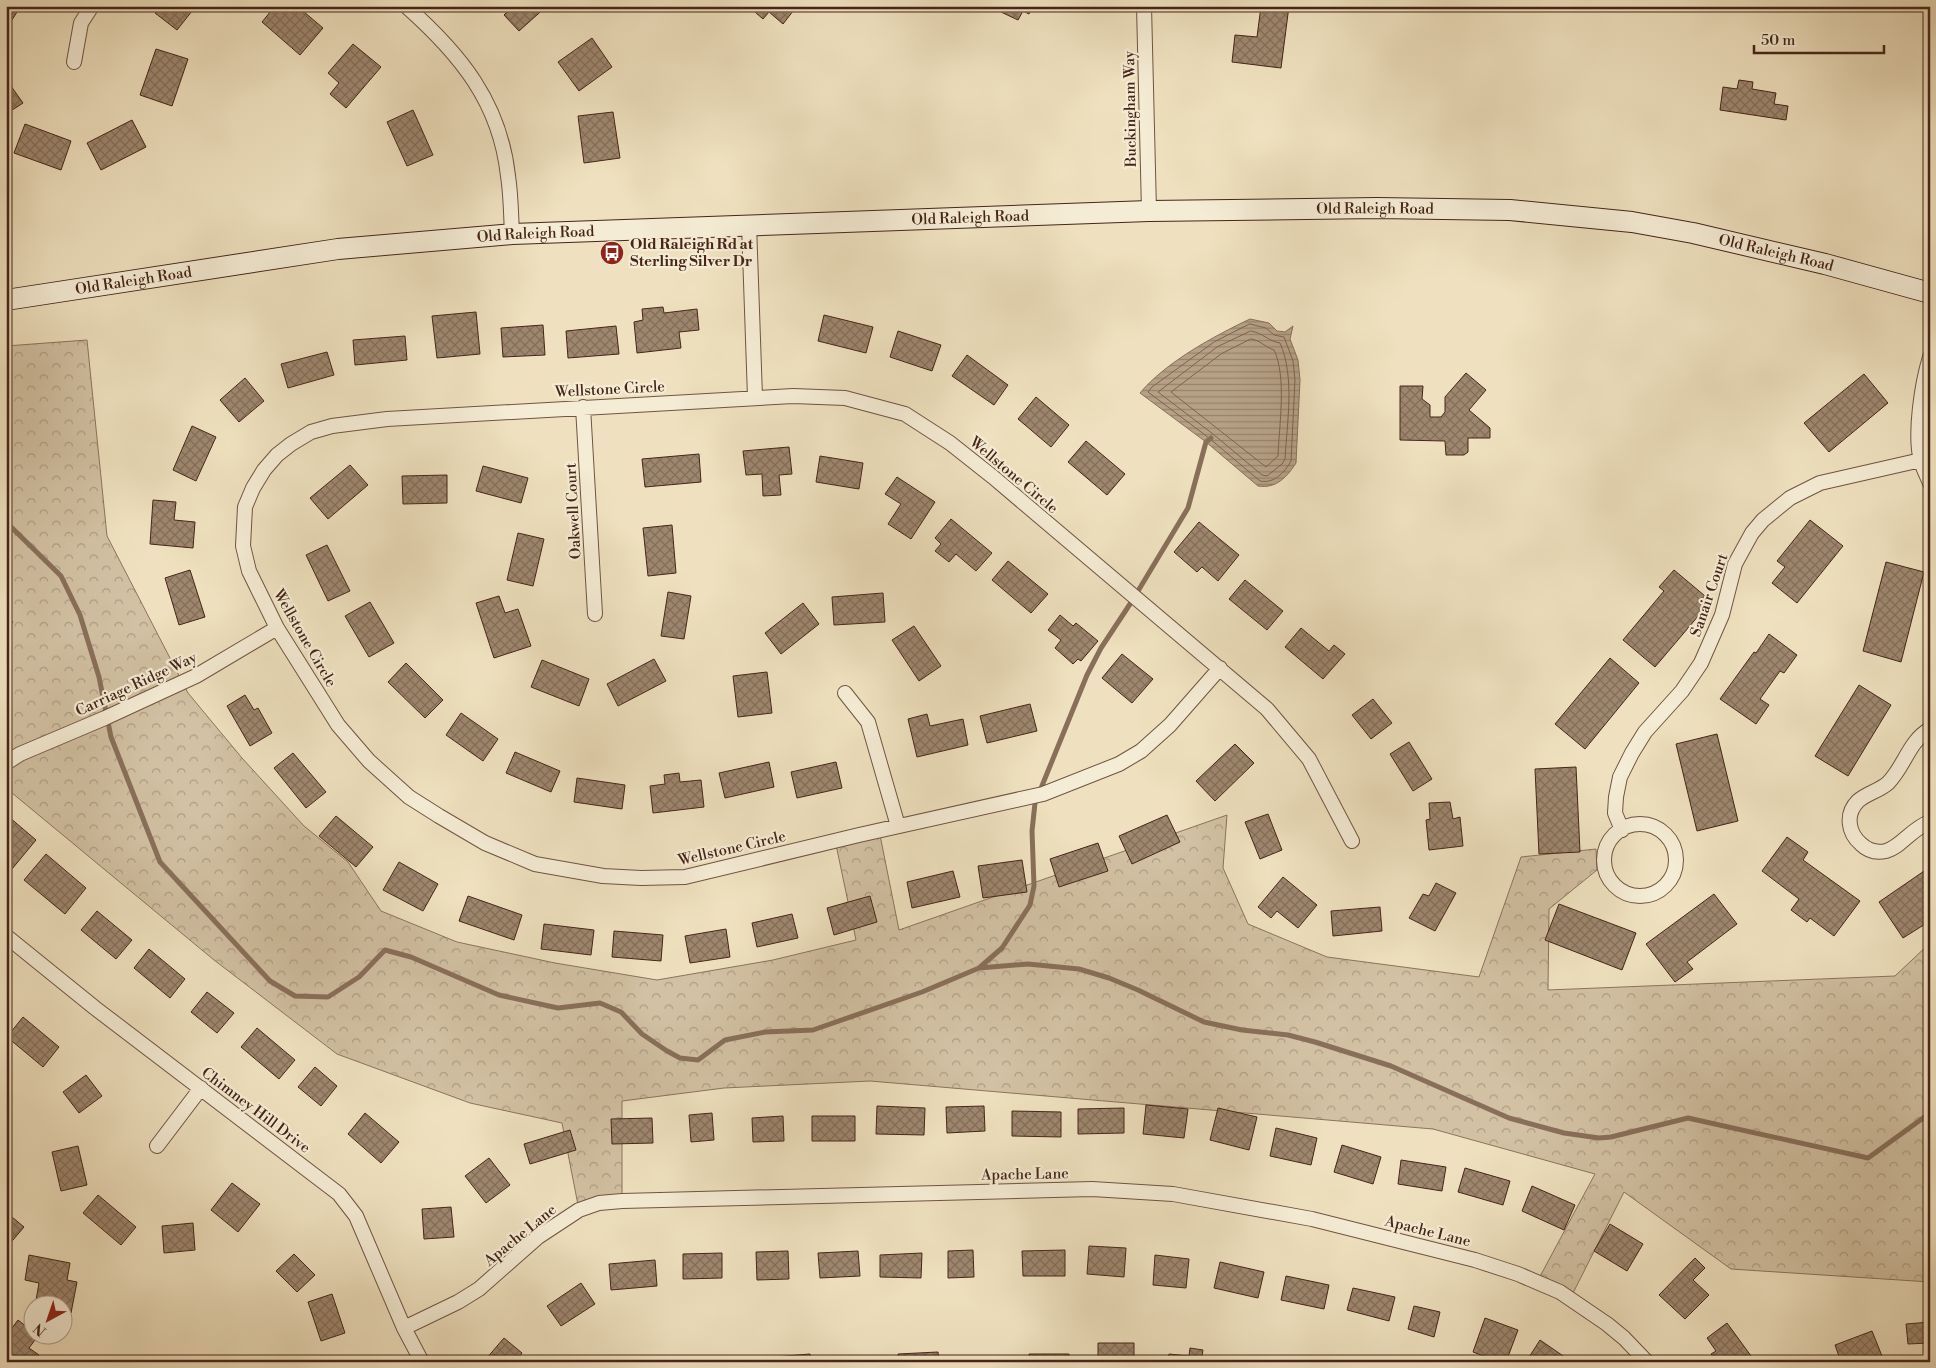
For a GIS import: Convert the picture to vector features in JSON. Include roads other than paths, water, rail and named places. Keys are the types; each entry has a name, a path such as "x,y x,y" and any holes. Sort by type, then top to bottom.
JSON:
{"main road":[{"name":"Old Raleigh Road","path":"6,300 338,249 512,234 1149,211 1451,208 1568,214 1632,222 1693,233 1825,264 1930,293"}],"street":[{"path":"74,62 81,23 92,6"},
{"path":"406,6 444,41 467,68 488,106 502,142 508,176 512,234"},
{"name":"Buckingham Way","path":"1144,6 1149,211"},
{"path":"749,224 755,398"},
{"path":"1930,357 1920,410 1921,460 1930,483"},
{"name":"Wellstone Circle","path":"1220,668 1170,725 1141,751 1119,764 1043,794 898,826 685,877 641,878 603,876 535,864 485,843 409,797 369,761 338,725 277,628 249,571 244,546 243,527 246,507 253,488 264,470 277,455 311,432 332,426 387,419 794,396 845,398 905,414 950,443 993,477 1220,668 1267,709 1304,753 1352,841"},
{"name":"Oakwell Court","path":"583,407 595,614"},
{"name":"Sanair Court","path":"1622,830 1615,813 1620,777 1632,752 1645,732 1682,691 1701,663 1722,615 1735,564 1752,533 1763,520 1790,498 1820,483 1921,460"},
{"name":"Carriage Ridge Way","path":"6,763 20,754 105,718 196,676 277,628"},
{"path":"845,693 868,722 898,826"},
{"path":"1930,729 1914,742 1900,767 1888,782 1859,800 1852,810 1849,820 1851,831 1857,841 1865,848 1876,852 1887,851 1899,844 1912,832 1930,822"},
{"path":"1632,825 1649,826 1664,834 1672,842 1676,853 1673,876 1667,885 1658,892 1647,896 1635,896 1624,892 1608,876 1605,855 1608,845 1614,836 1622,830 1632,825"},
{"name":"Chimney Hill Drive","path":"6,936 95,1008 339,1194 356,1216 404,1328 422,1362"},
{"path":"157,1146 201,1088"},
{"name":"Apache Lane","path":"404,1328 458,1302 491,1279 538,1237 579,1210 599,1203 1092,1189 1173,1194 1312,1219 1475,1260 1518,1274 1560,1292 1613,1329 1647,1362"}],"water":[{"path":"1250,319 1269,323 1277,331 1285,332 1293,326 1290,339 1298,360 1300,380 1296,463 1280,481 1270,486 1258,486 1206,442 1140,393 1177,360 1221,333"}],"waterway":[{"path":"979,968 1002,948 1030,905 1034,886 1032,831 1035,803 1087,675 1101,648 1132,601 1188,508 1206,442 1211,438"},
{"path":"6,522 61,576 80,615 99,677 111,737 160,862 270,981 295,996 328,997 359,977 385,950 411,957 499,995 558,1008 600,1003 621,1012 642,1034 667,1051 680,1058 698,1060 725,1040 765,1032 813,1030 922,992 979,968 1028,964 1079,969 1109,978 1204,1022 1242,1030 1288,1035 1315,1042 1391,1066 1509,1118 1564,1133 1599,1138 1611,1137 1688,1118 1868,1158 1930,1113"}],"place":[{"name":"Old Raleigh Rd at Sterling Silver Dr","path":"612,253"}]}
